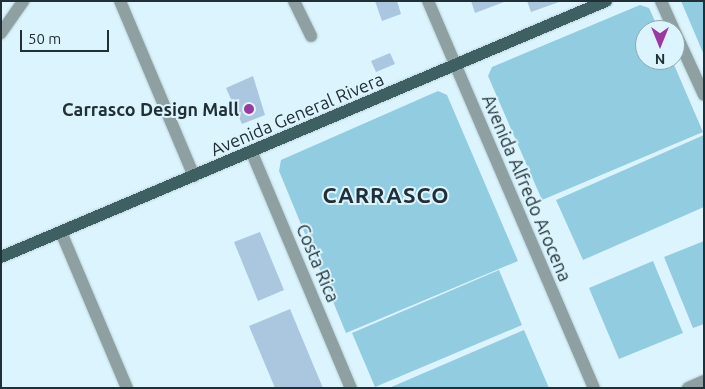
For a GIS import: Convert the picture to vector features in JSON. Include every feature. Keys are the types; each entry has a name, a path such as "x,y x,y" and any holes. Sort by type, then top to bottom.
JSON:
{"main road":[{"name":"Avenida General Rivera","path":"2,254 61,232 252,153 606,1"}],"street":[{"path":"1,33 23,1"},
{"path":"120,1 194,176"},
{"path":"294,1 312,36"},
{"name":"Avenida Alfredo Arocena","path":"428,1 594,388"},
{"path":"661,1 670,20"},
{"path":"685,53 704,95"},
{"name":"Costa Rica","path":"252,153 352,388"},
{"path":"61,232 126,388"},
{"path":"688,388 704,381"}],"shaded area":[{"path":"681,1 704,1 704,55"},
{"path":"640,5 649,8 654,20 635,20 635,70 676,70 703,132 542,200 488,76 492,67"},
{"path":"438,91 447,95 518,261 346,333 279,171 281,160"},
{"path":"704,135 704,207 583,260 556,200"},
{"path":"704,241 704,324 693,328 664,257"},
{"path":"653,261 683,333 619,359 589,288"},
{"path":"499,270 522,325 375,387 352,333"},
{"path":"524,330 549,388 389,388"}],"building":[{"path":"375,1 397,1 401,14 382,21"},
{"path":"471,1 504,1 504,2 475,13"},
{"path":"527,1 559,1 559,2 531,12"},
{"path":"390,53 395,64 376,72 371,61"},
{"path":"253,76 265,115 242,124 226,88"},
{"path":"260,232 284,290 258,301 234,242"},
{"path":"290,309 323,388 275,388 249,326"}],"place":[{"name":"Carrasco Design Mall","path":"249,109"}],"district":[{"name":"CARRASCO","path":"386,195"}]}
